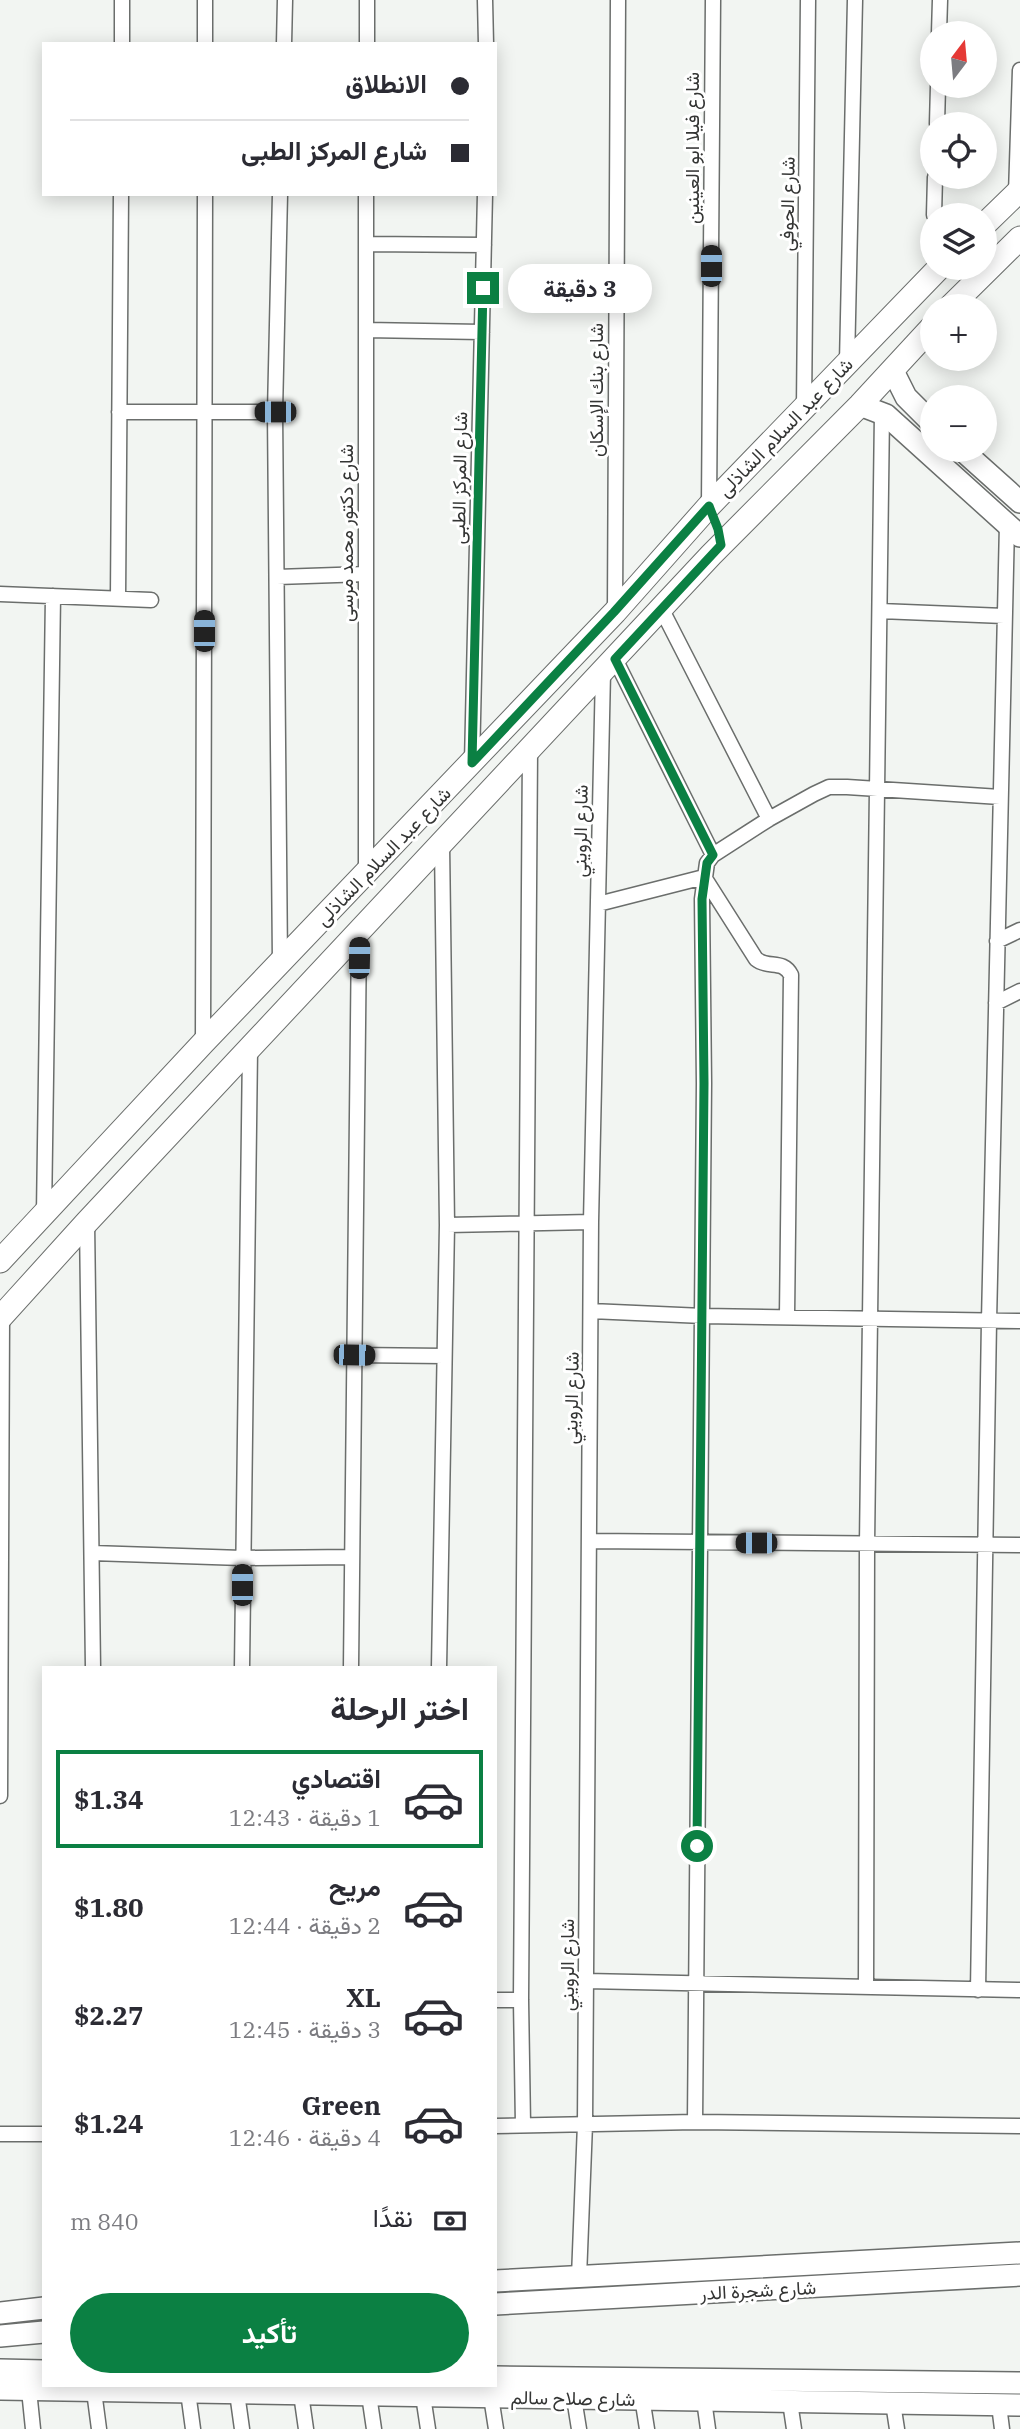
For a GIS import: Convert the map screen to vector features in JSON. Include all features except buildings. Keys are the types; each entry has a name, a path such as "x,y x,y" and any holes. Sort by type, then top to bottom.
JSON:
{"main road":[{"path":"997,212 1018,192"},
{"path":"963,294 1020,238"},
{"name":"شارع عبد السلام الشاذلى","path":"0,1261 202,1043 472,763 709,506 926,280"},
{"name":"شارع عبد السلام الشاذلى","path":"1,1317 721,545 920,341"},
{"path":"893,371 906,397 920,411"},
{"path":"860,405 882,413 913,438 1013,530"},
{"path":"913,438 920,432"},
{"path":"975,462 1020,502"},
{"path":"744,471 771,496"},
{"path":"709,506 721,545"},
{"path":"16,1244 42,1271"},
{"name":"شارع شجرة الدر","path":"497,2281 1020,2253"},
{"name":"شارع شجرة الدر","path":"497,2304 1020,2275"},
{"path":"0,2313 42,2308"},
{"path":"0,2336 42,2332"},
{"path":"0,2370 42,2371"},
{"name":"شارع صلاح سالم","path":"0,2389 423,2396 493,2387 641,2389 1020,2383"},
{"name":"شارع صلاح سالم","path":"493,2387 574,2398 641,2389 704,2400 1020,2405"}],"street":[{"path":"122,0 122,42"},
{"path":"205,0 205,42"},
{"path":"284,42 285,0"},
{"path":"367,0 367,42"},
{"path":"485,0 486,42"},
{"name":"شارع بنك الإسكان","path":"614,612 618,0"},
{"name":"شارع فيلا ابو العينين","path":"709,506 712,0"},
{"name":"شارع الحوفي","path":"804,408 808,0"},
{"path":"847,363 855,0"},
{"path":"939,21 940,0"},
{"path":"1018,192 1020,70"},
{"path":"118,598 121,196"},
{"path":"202,1043 205,196"},
{"path":"280,196 275,412 280,964"},
{"name":"شارع دكتور محمد مرسى","path":"366,196 366,873"},
{"name":"شارع المركز الطبى","path":"472,763 485,196"},
{"path":"366,244 484,245"},
{"path":"366,330 482,332"},
{"path":"119,412 275,412"},
{"path":"866,1987 867,1544 882,413"},
{"path":"978,1990 1004,616 1013,530"},
{"path":"277,577 366,574"},
{"path":"0,594 151,600"},
{"path":"44,1214 53,596"},
{"path":"662,610 769,819"},
{"path":"880,611 1004,616"},
{"path":"609,666 713,855"},
{"name":"شارع الرويني","path":"579,2277 585,2124 591,1222 598,904 609,666"},
{"path":"523,2125 521,2000 530,750"},
{"path":"695,2122 703,1316 704,877 707,863 713,855 769,819 829,788 1000,797"},
{"path":"439,1666 447,1225 442,844"},
{"path":"598,904 704,877"},
{"path":"704,877 756,959 767,964 782,965 791,975 787,1316"},
{"path":"997,941 1020,930"},
{"path":"351,1666 359,932"},
{"path":"996,1003 1020,991"},
{"path":"242,1666 250,1049"},
{"path":"87,1222 93,1666"},
{"path":"447,1225 591,1222"},
{"path":"591,1311 703,1316 1020,1321"},
{"path":"0,1796 1,1317"},
{"path":"354,1355 444,1356"},
{"path":"589,1541 1020,1545"},
{"path":"92,1553 242,1558 352,1557"},
{"path":"586,1981 1020,1990"},
{"path":"497,2000 521,2000"},
{"path":"497,2126 695,2122 1020,2126"},
{"path":"0,2134 42,2134"},
{"path":"493,2387 496,2429"},
{"path":"641,2389 647,2429"},
{"path":"29,2390 33,2429"},
{"path":"94,2391 99,2429"},
{"path":"188,2392 193,2429"},
{"path":"237,2393 242,2429"},
{"path":"301,2394 306,2429"},
{"path":"369,2395 374,2429"},
{"path":"423,2396 428,2429"},
{"path":"574,2398 579,2429"},
{"path":"704,2400 708,2429"},
{"path":"790,2402 794,2429"},
{"path":"893,2403 897,2429"},
{"path":"999,2404 1002,2429"}],"route":[{"path":"483,288 472,763 709,506 721,545 615,659 713,855 707,863 702,899 704,1083 697,1846"}]}
